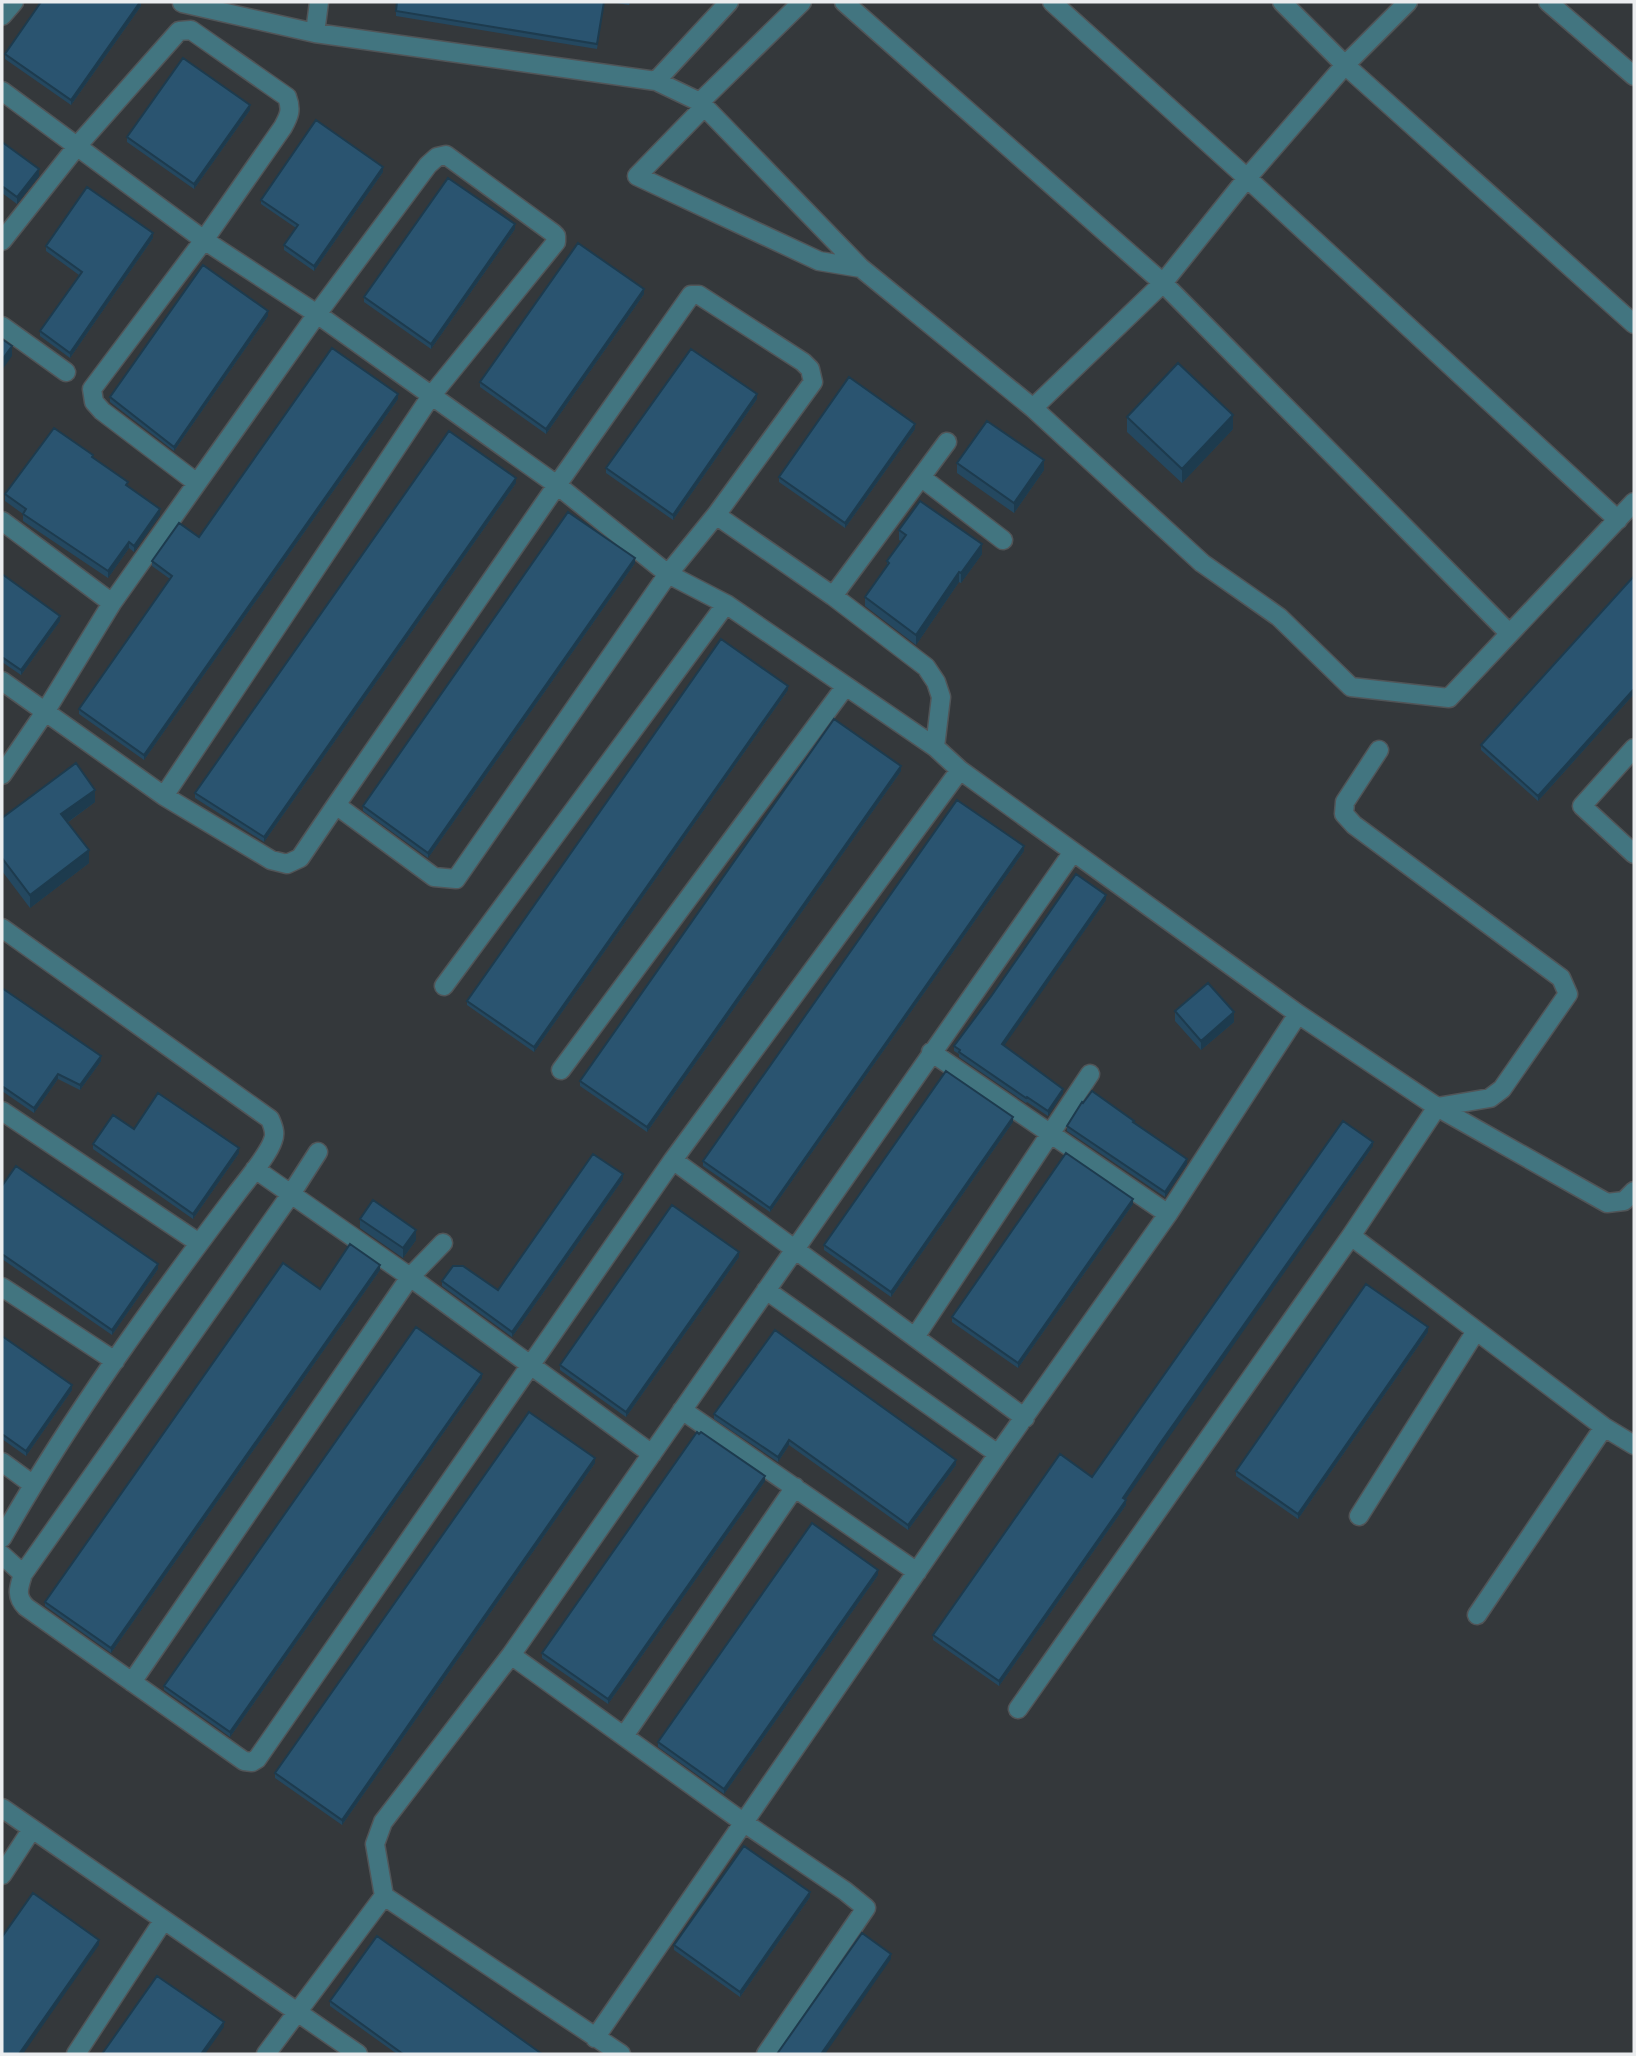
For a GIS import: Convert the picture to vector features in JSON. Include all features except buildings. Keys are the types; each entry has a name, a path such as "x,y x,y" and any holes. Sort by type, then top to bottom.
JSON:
{"street":[{"path":"2,16 14,2"},
{"path":"315,33 319,2"},
{"path":"656,81 729,2"},
{"path":"802,2 702,104 637,176 819,261 861,268"},
{"path":"844,2 1163,283 1509,633"},
{"path":"1052,2 1618,520"},
{"path":"1282,2 1345,65 1634,324"},
{"path":"1033,408 1163,283 1247,178 1345,65 1408,2"},
{"path":"1548,2 1634,76"},
{"path":"182,3 315,33 656,81 702,104 861,268 1033,408 1202,563 1279,617 1351,687 1449,698 1634,502"},
{"path":"2,242 78,145 178,31 191,30 287,97 290,115 204,240 92,389 94,402 102,411 197,483"},
{"path":"2,91 204,240 317,314 557,485 668,574 726,604 935,747 960,770 1298,1014 1437,1107 1607,1203 1624,1201 1634,1191"},
{"path":"2,775 45,712 112,603 317,314 428,165 437,157 446,155 553,233 556,242 431,396 164,796"},
{"path":"2,681 164,796 271,860 287,864 300,858 336,805 557,485 691,295 699,295 810,369 813,382 716,515 668,574 456,879 435,877 336,805"},
{"path":"2,326 66,372"},
{"path":"833,596 947,442"},
{"path":"922,478 1003,540"},
{"path":"716,515 833,596 926,667 936,682 941,697 935,747"},
{"path":"2,521 112,603"},
{"path":"444,986 726,604"},
{"path":"561,1069 845,687"},
{"path":"1634,748 1582,806 1634,854"},
{"path":"1018,1709 1351,1236 1437,1107 1490,1098 1502,1089 1568,994 1561,978 1354,825 1344,814 1345,802 1379,750"},
{"path":"318,1152 23,1574 18,1593 19,1601 26,1608 244,1761 252,1762 257,1759 673,1160 960,770"},
{"path":"266,2054 384,1896 375,1844 383,1822 511,1655 1073,852"},
{"path":"2,928 270,1119 274,1129 273,1140 256,1169 199,1243 115,1361 33,1484 2,1538"},
{"path":"595,2038 998,1454 1168,1214 1298,1014"},
{"path":"931,1052 1168,1214"},
{"path":"915,1337 1090,1074"},
{"path":"2,1111 199,1243"},
{"path":"673,1160 1024,1418"},
{"path":"256,1169 410,1277 652,1454"},
{"path":"1351,1236 1604,1427 1634,1445"},
{"path":"132,1682 410,1277 443,1243"},
{"path":"2,1287 115,1361"},
{"path":"766,1290 998,1454"},
{"path":"1359,1516 1476,1331"},
{"path":"682,1410 917,1572"},
{"path":"1477,1615 1604,1427"},
{"path":"2,1462 33,1484"},
{"path":"624,1737 794,1487"},
{"path":"2,1555 23,1574"},
{"path":"511,1655 866,1908 766,2054"},
{"path":"2,1808 358,2054"},
{"path":"2,1874 32,1829"},
{"path":"384,1896 621,2054"},
{"path":"76,2054 163,1921"}]}
